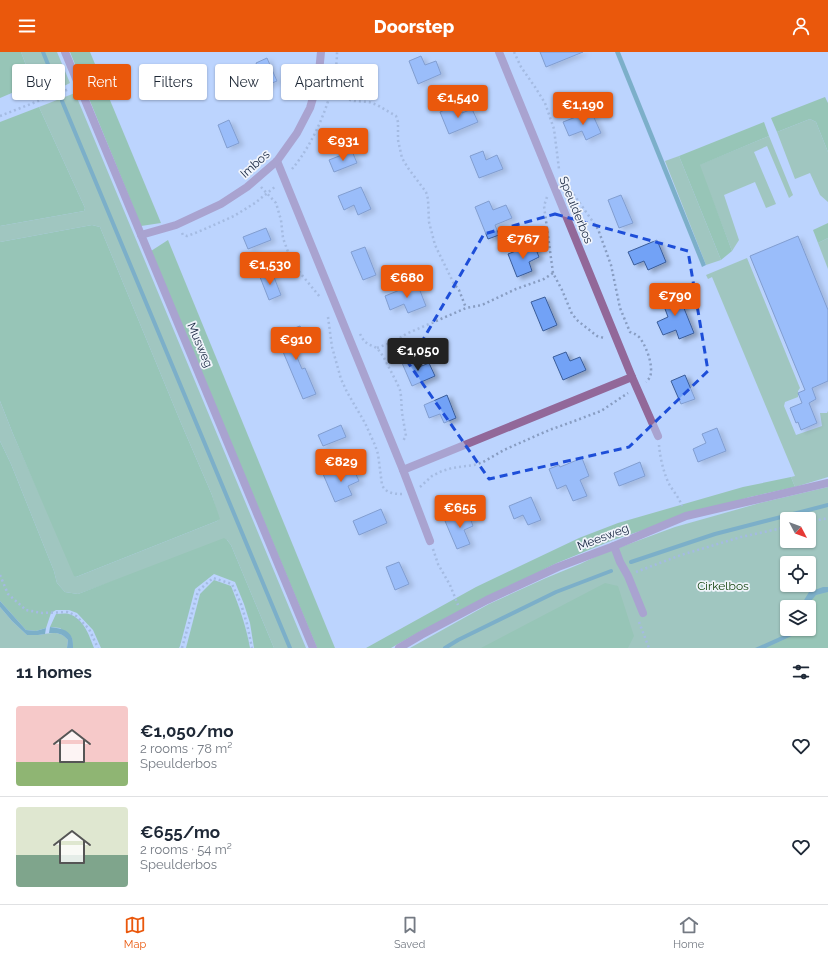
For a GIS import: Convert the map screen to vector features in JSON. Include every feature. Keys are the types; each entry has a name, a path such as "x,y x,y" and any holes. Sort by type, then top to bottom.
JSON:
{"street":[{"name":"Musweg","path":"66,52 73,70"},
{"name":"Imbos","path":"320,64 321,52"},
{"name":"Speulderbos","path":"499,52 636,388 658,436"},
{"name":"Musweg","path":"85,100 313,648"},
{"name":"Imbos","path":"141,235 176,225 221,204 255,181 277,162 297,133 310,108 312,100"},
{"path":"277,162 403,470 430,541"},
{"path":"403,470 632,377"},
{"name":"Meesweg","path":"399,648 487,600 558,567 614,546 686,516 828,483"},
{"path":"614,546 643,613"}],"path":[{"path":"514,52 521,67 536,87 545,103 554,129 560,170"},
{"path":"0,116 73,88"},
{"path":"350,100 369,102 396,116 398,122 398,140 402,158 426,192 428,199 429,222 435,245 454,284 459,290 466,308"},
{"path":"327,312 332,347 341,379 365,423 378,454 382,485 384,489 393,494 412,494 432,476 442,471 483,462 504,450 540,434 600,411 645,383 650,378 651,369 649,357 644,344 637,335 630,332 625,332 606,338 597,336 578,321 572,314 553,273 544,206 547,197 562,177 575,198 598,229 611,265 620,308 630,332"},
{"path":"255,181 276,203 281,220 283,238 292,264 321,299"},
{"path":"377,348 466,308 482,304 544,279 553,273"},
{"path":"328,317 341,318"},
{"path":"359,331 364,341 377,348 397,383 401,396 406,436 404,440 394,449 378,454"},
{"path":"658,436 660,456 668,482 679,499 686,516"},
{"path":"816,521 828,518"},
{"path":"628,576 680,555 734,539 780,529"},
{"path":"430,541 438,564 450,585 461,614"},
{"path":"0,575 8,594 26,610 42,613 68,612 76,616 89,629 98,648"},
{"path":"182,648 198,592 214,578 232,584 241,604 252,648"}],"highlighted area":[{"path":"555,214 688,251 708,371 629,447 489,479 409,364 484,234"}],"green space":[{"path":"0,52 21,52 26,64 12,64 12,93 0,98"},
{"path":"21,52 57,52 62,64 26,64"},
{"path":"70,52 90,52 95,64 75,64"},
{"path":"65,71 70,83 65,86"},
{"path":"73,94 73,100 78,100 306,648 274,648 231,545 227,540 78,594 65,592 57,583 54,571 11,464 0,441 0,401 76,577 219,519 212,495 100,227 92,225 0,242 0,226 84,211 85,208 39,107 57,100 65,100 65,97"},
{"path":"825,97 828,103 828,152 816,122 810,119 777,132 771,118"},
{"path":"90,100 110,100 161,223 141,226"},
{"path":"39,107 85,208 84,211 0,226 0,122"},
{"path":"810,119 816,122 828,152 828,202 820,195 810,173 795,179 777,132"},
{"path":"764,122 769,136 700,165 732,251 721,260 679,156"},
{"path":"769,136 793,195 789,198 767,146 754,152 776,204 766,208 755,182 724,195 739,240 732,251 699,165"},
{"path":"679,156 721,260 706,265 665,161"},
{"path":"828,223 828,238 818,243 813,230"},
{"path":"92,225 100,227 212,495 220,519 76,577 74,576 0,401 0,242"},
{"path":"828,238 828,269 818,243"},
{"path":"168,240 335,648 317,648 151,251"},
{"path":"747,258 800,388 798,391 798,397 785,402 784,406 796,435 822,426 820,413 827,413 828,411 828,477 795,487 791,477 795,476 712,277 708,279 706,275"},
{"path":"0,441 11,464 54,571 57,583 65,592 78,594 224,538 231,545 274,648 254,648 250,623 235,582 214,574 195,589 179,648 101,648 93,630 77,613 69,610 56,610 51,613 46,628 36,631 26,630 0,601"},
{"path":"791,477 795,487 750,497 613,540 557,563 421,631 391,648 366,648 476,587 579,538 618,523 743,487"},
{"name":"Cirkelbos","path":"828,487 828,648 410,648 489,604 599,555 675,527 760,503"},
{"path":"214,580 231,586 242,616 250,648 186,648 200,594"},
{"path":"605,583 618,586 634,636 628,648 481,648"},
{"path":"828,592 828,648 766,648 792,636 816,636 816,600 811,600 816,595"},
{"path":"0,607 27,635 54,633 61,634 68,640 67,648 0,648"},
{"path":"56,614 69,614 79,620 85,628 94,648 73,648 72,638 60,628 50,627"}],"shaded area":[{"path":"615,52 620,52 706,265 702,267"},
{"path":"828,587 828,592 816,595 812,600 804,600 809,592 816,592 816,590"},
{"path":"0,601 26,630 36,631 46,628 45,634 27,635 0,607"},
{"path":"50,627 63,630 71,635 73,648 67,648 68,640 64,636 57,633 49,633"},
{"path":"782,636 792,636 766,648 755,648"}],"building":[{"path":"540,52 583,52 546,67"},
{"path":"421,56 425,65 436,61 441,74 418,84 409,61"},
{"path":"267,58 270,64 256,64"},
{"path":"273,72 277,81 273,83"},
{"path":"458,104 462,113 472,109 478,122 449,134 440,112"},
{"path":"591,111 601,133 586,140 582,131 569,136 563,122"},
{"path":"229,120 239,143 227,148 218,125"},
{"path":"352,151 357,163 334,172 329,160"},
{"path":"483,151 486,160 497,155 503,169 479,178 470,156"},
{"path":"361,187 371,209 358,215 354,205 344,210 338,196"},
{"path":"621,195 633,223 619,228 608,200"},
{"path":"489,201 493,210 506,205 512,218 495,225 499,235 488,239 475,207"},
{"path":"266,228 271,240 248,249 243,237"},
{"path":"798,236 828,310 828,381 812,388 816,399 809,403 817,423 801,430 798,422 796,423 790,408 802,403 798,393 805,390 750,256"},
{"path":"657,240 666,262 648,270 644,261 634,265 628,252"},
{"path":"534,244 539,257 529,262 532,271 517,277 508,254"},
{"path":"365,247 376,275 363,280 351,252"},
{"path":"272,272 281,295 269,300 260,277"},
{"path":"417,283 426,306 408,313 404,304 390,310 385,296"},
{"path":"677,291 694,333 679,339 676,330 663,335 657,322 668,317 661,298"},
{"path":"545,297 557,325 543,331 531,302"},
{"path":"300,326 305,337 291,343 302,369 305,368 316,394 303,399 277,335"},
{"path":"566,352 570,361 580,357 586,370 563,380 553,357"},
{"path":"415,358 419,367 429,363 435,376 412,386 402,363"},
{"path":"685,375 695,399 681,404 671,381"},
{"path":"447,395 456,418 444,423 440,414 429,418 424,405"},
{"path":"341,425 346,437 323,446 318,435"},
{"path":"717,428 726,451 698,462 693,449 706,443 702,434"},
{"path":"582,458 589,476 580,480 587,496 573,501 566,485 557,489 549,469 559,465 560,467"},
{"path":"640,462 645,476 619,486 614,473"},
{"path":"340,467 342,473 353,468 359,481 348,486 352,495 335,502 323,474"},
{"path":"531,497 541,520 528,525 523,515 514,519 509,506"},
{"path":"381,509 387,523 359,535 353,521"},
{"path":"468,512 473,526 464,530 470,544 457,549 445,521"},
{"path":"399,562 409,584 395,590 386,567"}],"waterway":[{"path":"43,52 48,64"},
{"path":"62,101 290,648"},
{"path":"631,562 715,534 828,505"},
{"path":"445,648 458,640 556,592 611,571"}]}
